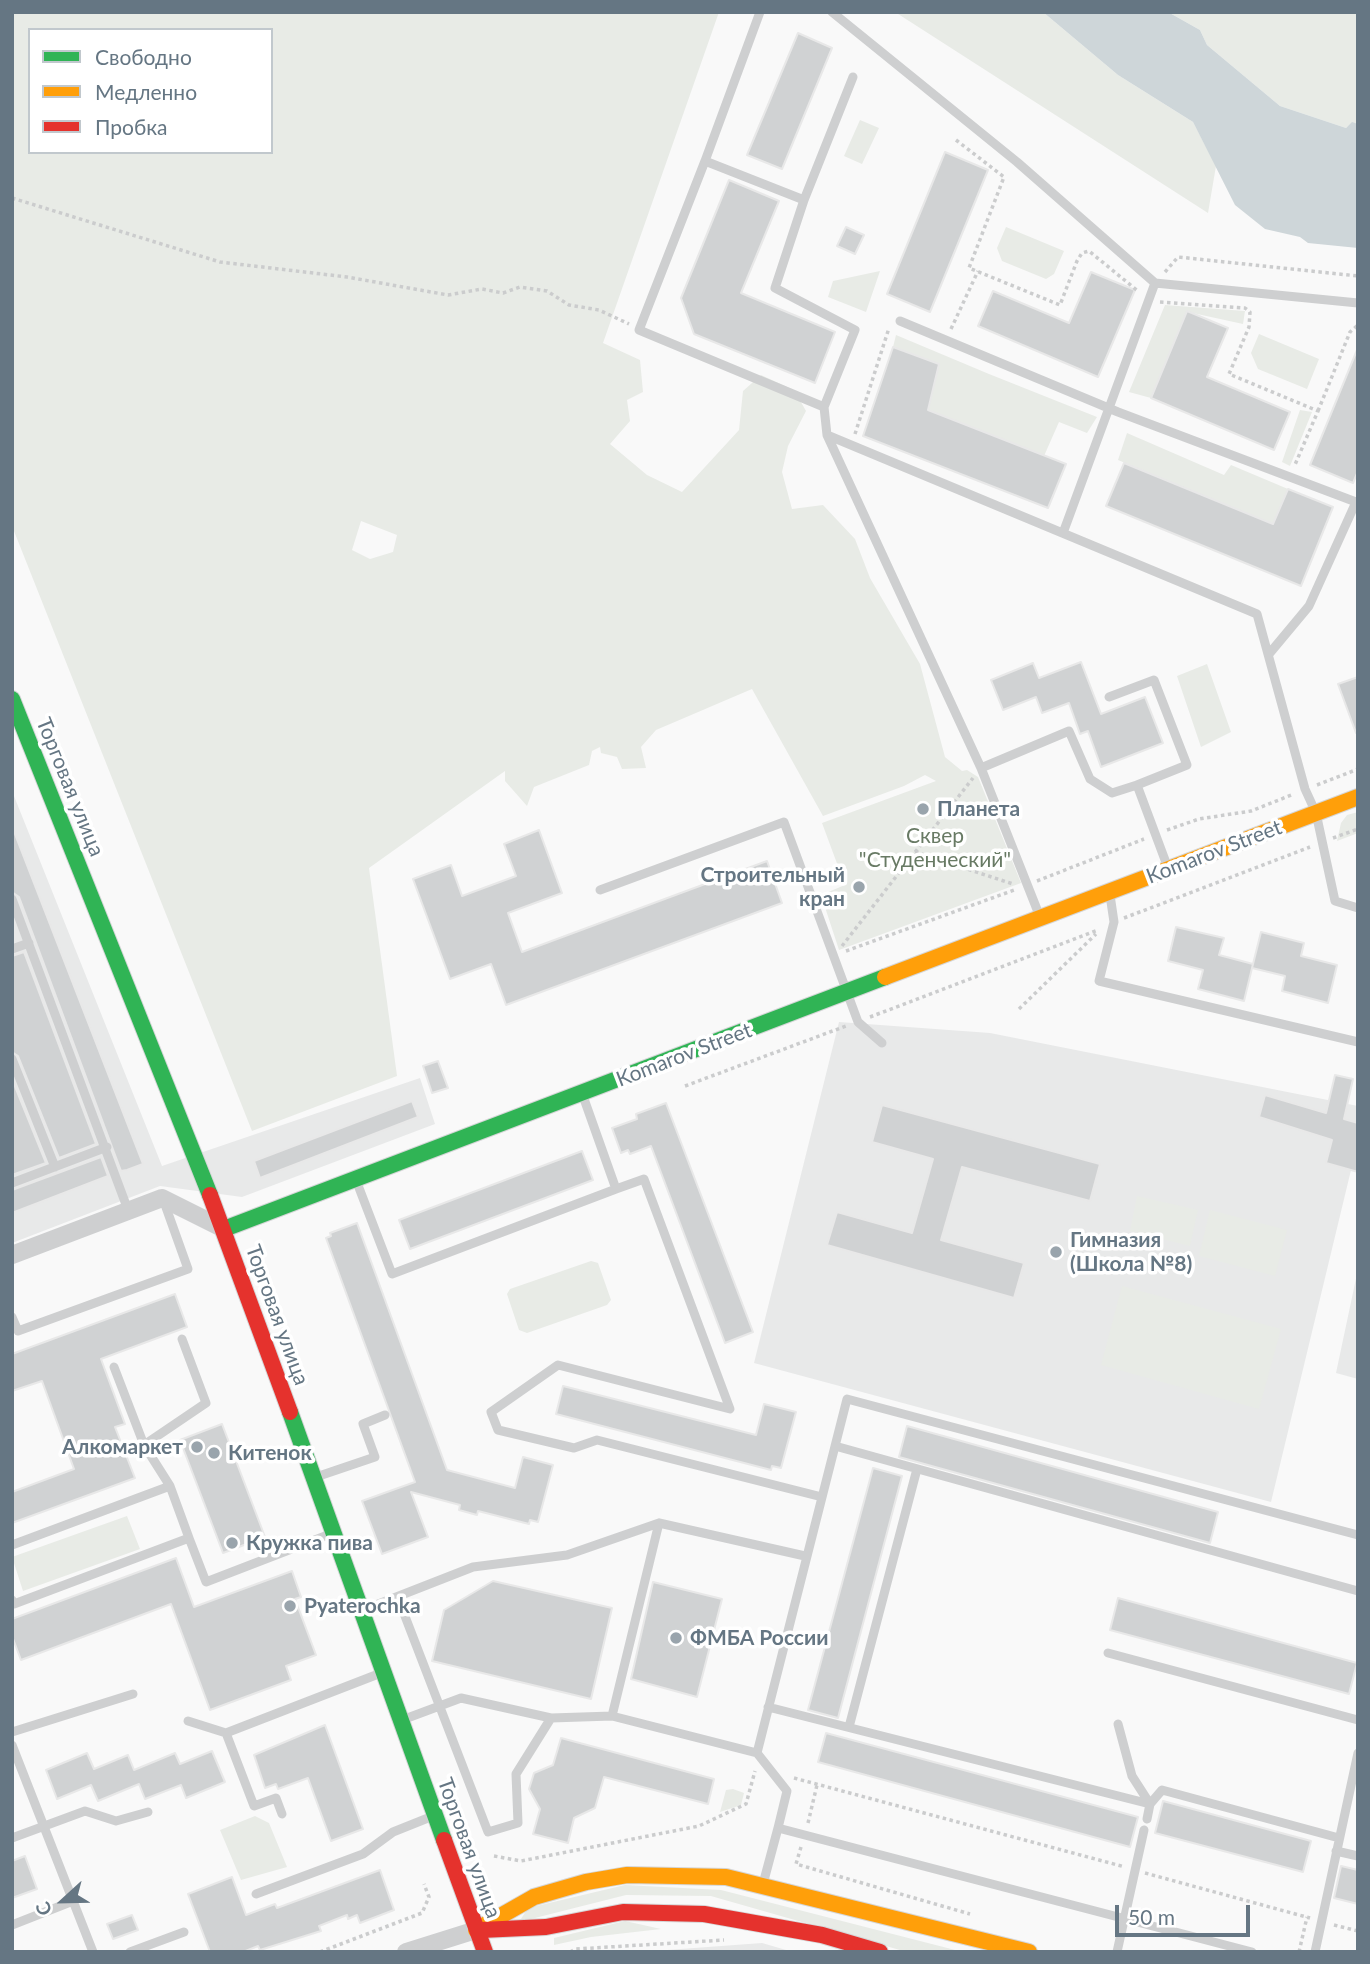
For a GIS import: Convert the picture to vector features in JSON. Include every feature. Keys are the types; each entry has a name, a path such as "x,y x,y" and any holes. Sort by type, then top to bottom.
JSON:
{"street":[{"name":"Торговая улица","path":"12,699 224,1228 485,1952"},
{"name":"Komarov Street","path":"224,1228 1358,797"},
{"path":"12,1255 162,1198 224,1228"},
{"path":"406,1952 477,1930 534,1897 586,1882 627,1875 726,1877 763,1884 1029,1952"},
{"path":"477,1930 546,1927 623,1912 704,1914 822,1936 880,1952"}],"lane":[{"path":"760,12 639,330 824,407"},
{"path":"832,12 1026,170 1155,283 1358,303"},
{"path":"853,77 804,200 775,288 855,330 824,407 827,435 981,768 1041,919"},
{"path":"705,161 804,200"},
{"path":"1063,533 1155,283"},
{"path":"895,322 946,340 1110,409 1356,502 1309,606 1269,654"},
{"path":"827,435 1257,614 1306,789 1316,813 1335,901 1358,908"},
{"path":"981,768 1069,731 1090,779 1112,793 1187,765 1154,680 1109,697"},
{"path":"1137,785 1169,869"},
{"path":"600,890 783,822 858,1022 882,1043"},
{"path":"1110,893 1114,922 1099,981 1358,1042"},
{"path":"13,903 107,1147 128,1210"},
{"path":"12,949 29,943"},
{"path":"12,1059 55,1167"},
{"path":"582,1094 617,1189"},
{"path":"12,1183 107,1147"},
{"path":"355,1179 392,1274 645,1179 730,1409 558,1365 491,1412 498,1430 574,1448 597,1440 822,1497"},
{"path":"12,1317 18,1331 188,1269 162,1198"},
{"path":"144,1446 206,1403 182,1339"},
{"path":"114,1367 144,1446 170,1486 206,1582 333,1533"},
{"path":"757,1753 847,1399 1358,1535"},
{"path":"313,1478 374,1457 363,1424 384,1415"},
{"path":"835,1446 1358,1591"},
{"path":"849,1727 917,1469"},
{"path":"12,1545 170,1486"},
{"path":"361,1611 473,1567 567,1555 659,1523 805,1556"},
{"path":"612,1716 659,1523"},
{"path":"12,1600 14,1604 189,1538"},
{"path":"398,1598 488,1832 518,1823 516,1774 551,1718"},
{"path":"1108,1653 1358,1720"},
{"path":"188,1721 226,1733 383,1672"},
{"path":"12,1732 133,1694"},
{"path":"401,1720 460,1698 551,1718 612,1716 757,1753 787,1791 763,1884"},
{"path":"768,1707 1150,1804"},
{"path":"1118,1724 1132,1776 1150,1804"},
{"path":"226,1733 254,1806 276,1798 282,1814"},
{"path":"12,1745 93,1952"},
{"path":"1315,1952 1358,1754"},
{"path":"1147,1819 1150,1804 1162,1790 1339,1838"},
{"path":"12,1839 85,1811 116,1821 148,1812"},
{"path":"256,1894 363,1854 393,1832 435,1815"},
{"path":"778,1828 1252,1952"},
{"path":"1117,1952 1133,1869 1144,1830"},
{"path":"1336,1851 1358,1856"},
{"path":"12,1925 74,1901"},
{"path":"130,1952 184,1932"}],"path":[{"path":"956,140 1004,177 969,268 1060,306 1077,261 1082,253 1089,251 1140,293 1156,302 1245,308 1250,312 1249,327 1229,374 1318,411"},
{"path":"12,198 220,262 360,279 448,295 482,289 503,293 520,287 547,291 569,305 599,310 639,330"},
{"path":"1155,283 1178,257 1358,276"},
{"path":"946,340 978,271"},
{"path":"866,439 854,434 895,322"},
{"path":"1290,477 1350,332 1358,325"},
{"path":"834,956 981,768"},
{"path":"1029,884 1156,834 1199,819 1251,811 1358,769"},
{"path":"1114,922 1358,829"},
{"path":"834,956 1022,887 915,852"},
{"path":"685,1086 1103,928 1019,1009"},
{"path":"494,1856 521,1861 699,1826 746,1804 756,1768 1358,1931"},
{"path":"817,1785 796,1864 975,1915"},
{"path":"320,1952 422,1913 429,1897 424,1884"},
{"path":"1299,1952 1307,1917"},
{"path":"569,1952 576,1949 737,1940"}],"shaded area":[{"path":"1043,12 1168,12 1200,30 1207,45 1280,106 1346,128 1352,122 1358,124 1358,248 1308,243 1300,237 1265,229 1235,205 1193,122 1118,75"},
{"path":"12,791 162,1166 420,1078 435,1124 242,1197 160,1186 12,1243"},
{"name":"Гимназия (Школа №8)","path":"839,1022 990,1033 1358,1106 1358,1141 1271,1502 754,1363"},
{"path":"1358,1269 1358,1379 1336,1373"},
{"path":"762,1943 793,1952 640,1952"}],"green space":[{"name":"Сквер \"Студенческий\"","path":"12,12 719,12 603,343 640,360 643,392 627,400 630,421 610,444 647,475 682,492 739,430 743,391 761,375 794,390 806,411 788,446 782,472 792,509 823,505 855,539 870,578 920,664 945,757 962,771 967,770 978,777 1021,883 839,950 821,895 845,885 822,823 936,781 925,775 904,786 823,816 752,689 656,730 641,747 646,768 622,769 617,757 601,753 600,747 592,751 589,765 534,787 527,806 505,781 505,771 369,868 397,1076 252,1131 12,526","holes":["361,521 397,535 393,552 370,559 352,550"]},
{"path":"895,12 1043,12 1118,75 1193,122 1216,166 1208,213"},
{"path":"1168,12 1358,12 1358,124 1352,123 1346,128 1280,106 1207,45 1200,30"},
{"path":"860,120 879,128 862,164 844,156"},
{"path":"1006,227 1064,251 1054,274 1046,279 1002,261 997,248"},
{"path":"880,271 866,312 828,297 833,281"},
{"path":"1165,305 1245,311 1243,324 1188,312 1151,398 1129,392"},
{"path":"1259,334 1319,359 1307,389 1258,369 1251,353"},
{"path":"896,335 1097,417 1087,433 1059,422 1044,456 928,410 938,364 893,347"},
{"path":"1300,410 1312,412 1290,466 1282,462"},
{"path":"1127,433 1224,475 1231,465 1288,489 1273,524 1118,460"},
{"path":"1207,664 1231,732 1201,747 1177,676"},
{"path":"1358,812 1358,833 1337,841 1341,823 1347,815"},
{"path":"1137,1196 1198,1210 1190,1246 1130,1231"},
{"path":"1210,1210 1287,1230 1275,1276 1199,1256"},
{"path":"591,1261 598,1263 611,1300 607,1305 527,1333 519,1330 507,1294 510,1289"},
{"path":"1122,1286 1281,1329 1259,1409 1101,1365"},
{"path":"127,1516 140,1549 23,1591 12,1557"},
{"path":"733,1789 744,1793 741,1805 720,1812 726,1790"},
{"path":"255,1816 269,1823 287,1867 241,1880 220,1830"},
{"path":"625,1885 721,1890 963,1952 907,1952 711,1896 626,1895 519,1922 528,1908"},
{"path":"625,1921 661,1929 591,1937 554,1945 554,1938"}],"building":[{"path":"798,33 832,48 782,169 747,155"},
{"path":"945,152 988,170 930,312 887,294"},
{"path":"729,180 779,201 741,293 835,332 815,383 694,334 681,298"},
{"path":"846,227 864,235 855,254 837,246"},
{"path":"1091,272 1135,290 1098,377 978,326 993,291 1069,323"},
{"path":"1187,311 1228,328 1207,377 1290,412 1274,450 1151,398"},
{"path":"893,347 939,364 928,410 1066,464 1048,508 863,436"},
{"path":"1357,350 1358,471 1353,483 1310,465"},
{"path":"1124,463 1273,524 1288,489 1333,507 1301,586 1106,506"},
{"path":"1081,662 1101,714 1145,697 1163,743 1101,767 1088,731 1080,734 1069,703 1042,713 1036,697 1003,710 991,680 1033,663 1039,678"},
{"path":"1358,677 1358,733 1356,733 1338,684"},
{"path":"13,829 143,1164 127,1170 121,1171 19,897 12,892"},
{"path":"539,830 562,893 508,913 522,952 767,861 782,903 506,1005 491,964 450,979 413,879 451,865 462,896 516,876 504,844"},
{"path":"1176,927 1224,938 1219,955 1253,964 1244,1001 1198,989 1203,970 1168,961"},
{"path":"1261,932 1304,943 1301,956 1337,965 1328,1003 1282,991 1285,976 1252,968"},
{"path":"24,952 96,1144 59,1158 18,1056 12,1052 12,956"},
{"path":"438,1061 448,1088 432,1093 423,1066"},
{"path":"1335,1075 1353,1079 1344,1119 1358,1123 1358,1172 1326,1163 1332,1140 1259,1117 1265,1095 1326,1113"},
{"path":"12,1079 46,1163 12,1175"},
{"path":"412,1101 418,1117 260,1178 254,1161"},
{"path":"666,1103 753,1332 725,1343 651,1146 630,1154 628,1150 621,1153 612,1128 637,1119 636,1114"},
{"path":"882,1105 1100,1164 1090,1201 962,1167 941,1240 1024,1263 1014,1298 827,1245 837,1212 912,1233 933,1159 872,1142"},
{"path":"582,1151 593,1180 410,1249 399,1220"},
{"path":"101,1157 108,1176 12,1213 12,1190"},
{"path":"357,1223 447,1470 515,1488 523,1457 553,1465 538,1522 530,1520 529,1524 478,1511 477,1515 459,1510 460,1505 411,1492 428,1537 382,1554 362,1501 415,1482 326,1238 331,1236 330,1233"},
{"path":"175,1294 187,1327 101,1359 125,1424 115,1427 135,1478 12,1523 12,1492 74,1469 42,1381 12,1391 12,1354"},
{"path":"563,1386 756,1435 764,1404 796,1412 781,1468 772,1466 771,1470 556,1414"},
{"path":"222,1424 265,1537 223,1553 180,1440"},
{"path":"907,1426 1218,1512 1210,1543 899,1457"},
{"path":"873,1468 902,1476 838,1718 808,1710"},
{"path":"176,1558 194,1607 292,1571 301,1597 295,1599 316,1655 286,1666 291,1680 210,1710 171,1604 21,1660 12,1636 12,1619"},
{"path":"493,1581 612,1608 591,1699 432,1661 444,1610"},
{"name":"ФМБА России","path":"653,1582 722,1599 697,1697 631,1679"},
{"path":"1118,1598 1357,1663 1349,1694 1110,1630"},
{"path":"325,1725 363,1829 331,1841 308,1778 278,1789 276,1784 265,1788 254,1755"},
{"path":"826,1733 1138,1817 1130,1847 818,1762"},
{"path":"561,1738 714,1779 708,1804 604,1777 595,1808 574,1818 568,1843 533,1834 540,1809 529,1789 534,1773 553,1765"},
{"path":"212,1751 225,1782 186,1798 181,1785 145,1799 139,1784 98,1801 91,1785 57,1799 46,1770 87,1753 94,1769 128,1755 134,1770 175,1753 180,1764"},
{"path":"1163,1801 1311,1841 1303,1872 1155,1833"},
{"path":"25,1856 37,1889 12,1898 12,1861"},
{"path":"1341,1866 1358,1870 1358,1904 1334,1898"},
{"path":"380,1870 394,1910 360,1923 357,1915 348,1919 347,1915 319,1926 321,1931 260,1950 258,1946 243,1952 210,1952 188,1894 232,1877 246,1915 275,1904 277,1908"},
{"path":"132,1915 138,1930 113,1939 107,1924"}],"traffic: fast":[{"path":"12,699 210,1195"},
{"path":"224,1229 885,977"},
{"path":"290,1412 444,1840"}],"traffic: slow":[{"path":"885,977 1358,797"},
{"path":"476,1930 534,1897 586,1882 627,1875 726,1877 1029,1952"}],"traffic: jam":[{"path":"210,1195 290,1412"},
{"path":"444,1840 485,1952"},
{"path":"481,1930 546,1927 623,1912 704,1914 822,1935 880,1952"}],"place":[{"name":"Планета","path":"923,809"},
{"name":"Строительный кран","path":"859,887"},
{"name":"Гимназия (Школа №8)","path":"1056,1252"},
{"name":"Алкомаркет","path":"197,1447"},
{"name":"Китенок","path":"214,1453"},
{"name":"Кружка пива","path":"232,1543"},
{"name":"Pyaterochka","path":"290,1606"},
{"name":"ФМБА России","path":"676,1638"}]}
